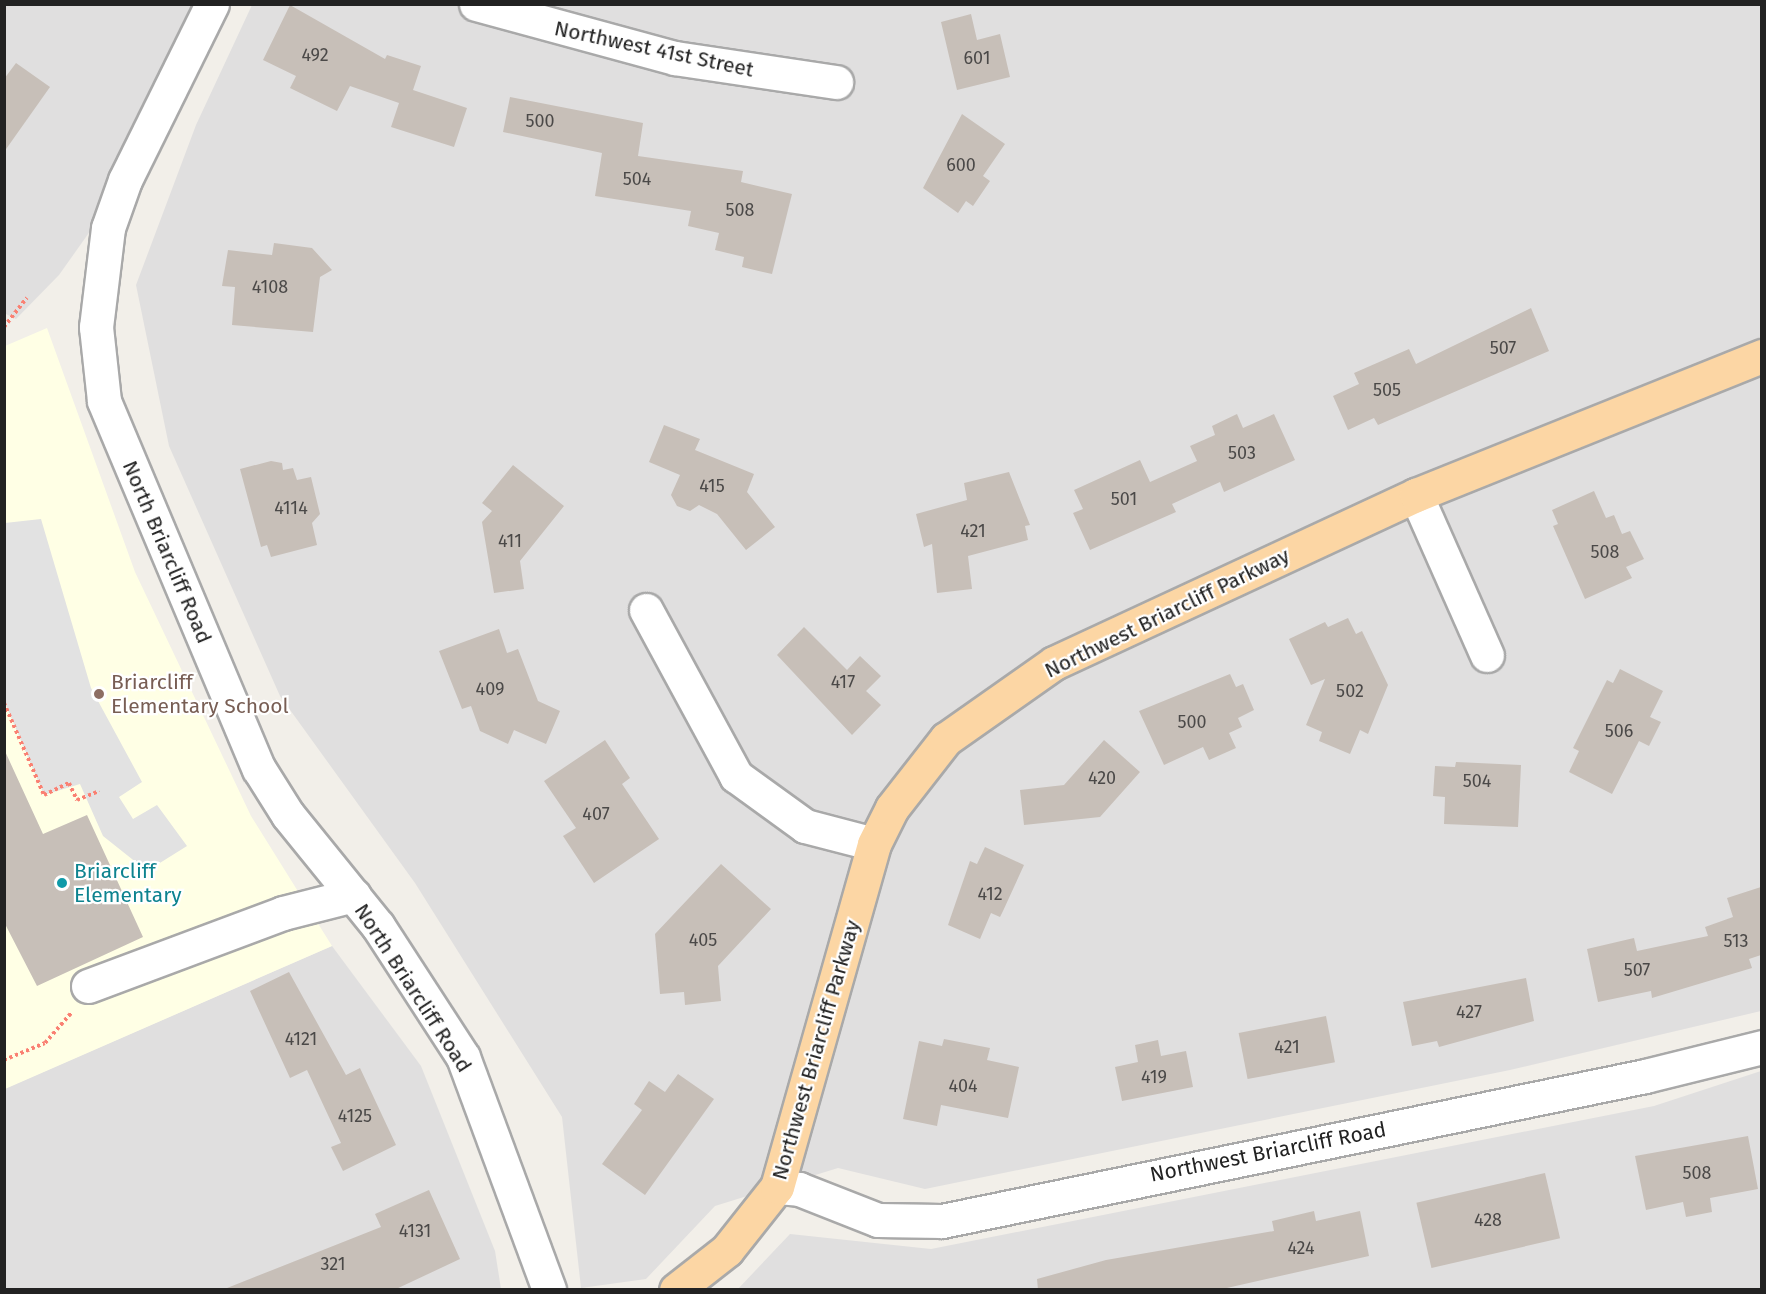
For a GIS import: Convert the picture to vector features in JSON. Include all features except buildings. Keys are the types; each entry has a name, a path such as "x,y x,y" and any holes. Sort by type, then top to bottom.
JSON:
{"main road":[{"name":"Northwest Briarcliff Parkway","path":"676,1290 727,1251 777,1187 874,844 892,808 946,739 1054,663 1416,495 1761,356"}],"street":[{"name":"North Briarcliff Road","path":"212,4 125,180 108,228 98,277 100,377 104,401 255,759 288,815 354,895 463,1057 549,1290"},
{"name":"Northwest 41st Street","path":"476,4 675,58 836,82"},
{"path":"1416,495 1487,655"},
{"path":"646,610 736,776 805,826 874,844"},
{"path":"88,986 283,913 354,895"},
{"name":"Northwest Briarcliff Road","path":"777,1187 799,1189 878,1220 942,1221 1645,1076 1761,1047"}],"path":[{"path":"4,327 27,298"},
{"path":"4,703 44,795 69,783 77,801 99,791"}],"shaded area":[{"path":"4,5 202,5 98,220 59,275 16,319 4,313"},
{"path":"252,5 1761,5 1761,1011 1510,1070 925,1189 838,1168 715,1206 646,1279 581,1288 562,1117 415,883 280,696 169,446 136,285 196,125"},
{"name":"Briarcliff Elementary School","path":"47,328 135,572 251,816 332,946 5,1089 5,346"},
{"path":"41,519 91,688 142,782 119,797 133,819 157,805 187,846 147,871 103,836 80,784 44,795 5,703 5,523"},
{"path":"332,946 421,1066 495,1251 501,1289 5,1289 4,1089"},
{"path":"1761,1071 1761,1289 737,1290 790,1234 931,1249 1654,1106"}],"place":[{"name":"Briarcliff Elementary School","path":"99,694"},
{"name":"Briarcliff Elementary","path":"62,883"}]}
